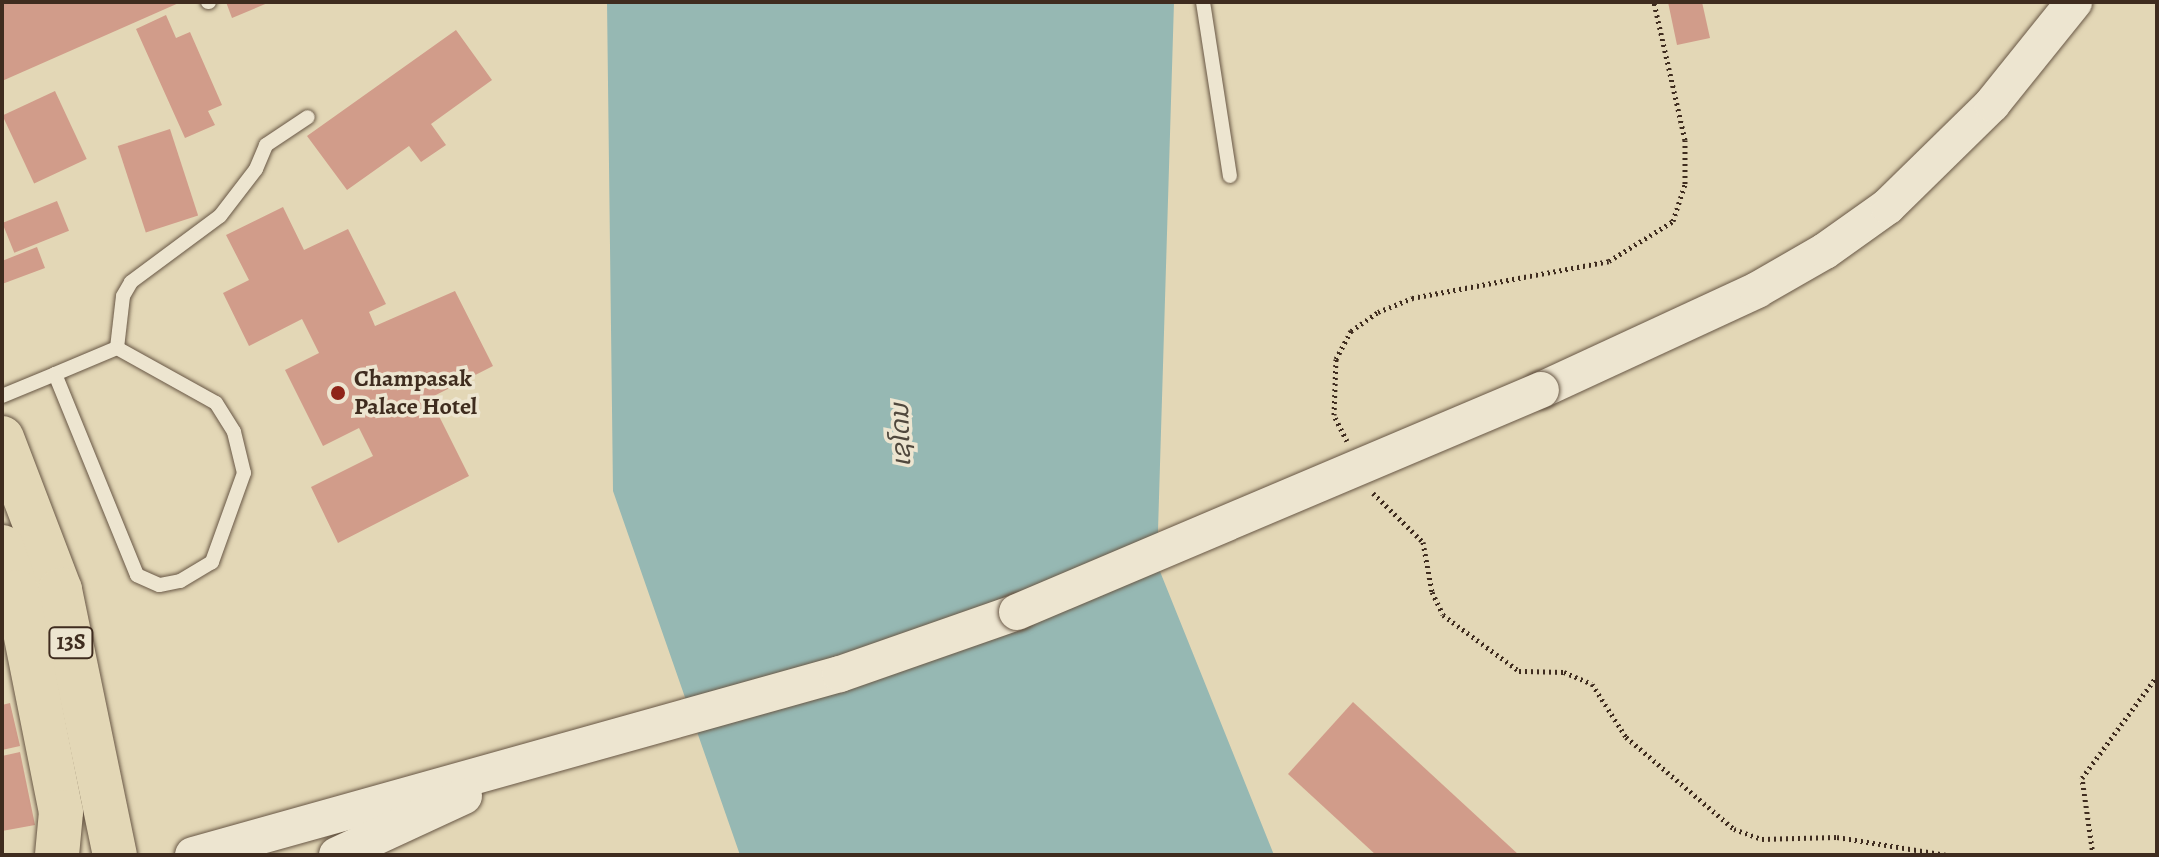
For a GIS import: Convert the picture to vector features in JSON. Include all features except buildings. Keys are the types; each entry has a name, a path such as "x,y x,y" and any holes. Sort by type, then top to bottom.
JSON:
{"highway":[{"name":"13S","path":"2,438 60,590 115,855"},
{"name":"13S","path":"2,547 17,592 61,812 57,855"}],"street":[{"path":"193,855 840,674 1017,612 1654,342 1757,290 1825,251 1888,206 1992,104 2074,2"},
{"path":"337,855 563,749"}],"lane":[{"path":"1203,2 1230,176"},
{"path":"117,348 123,296 131,282 220,216 256,169 266,145 308,117"},
{"path":"2,396 117,348"},
{"path":"55,374 137,575 159,585 180,581 212,562 241,487 243,456 216,403 117,348"}],"path":[{"path":"1355,457 1334,415 1333,388 1336,359 1360,325 1412,298 1609,261 1673,221 1685,184 1685,140 1654,2"},
{"path":"1369,484 1423,542 1432,592 1443,615 1519,671 1564,672 1592,684 1626,737 1734,829 1762,839 1837,837 1947,855"},
{"path":"2093,855 2082,778 2157,676"}],"water":[{"name":"ເຊໂດນ","path":"607,2 1174,2 1157,564 1274,855 740,855 613,491"}],"place":[{"name":"Champasak Palace Hotel","path":"338,393"}]}
